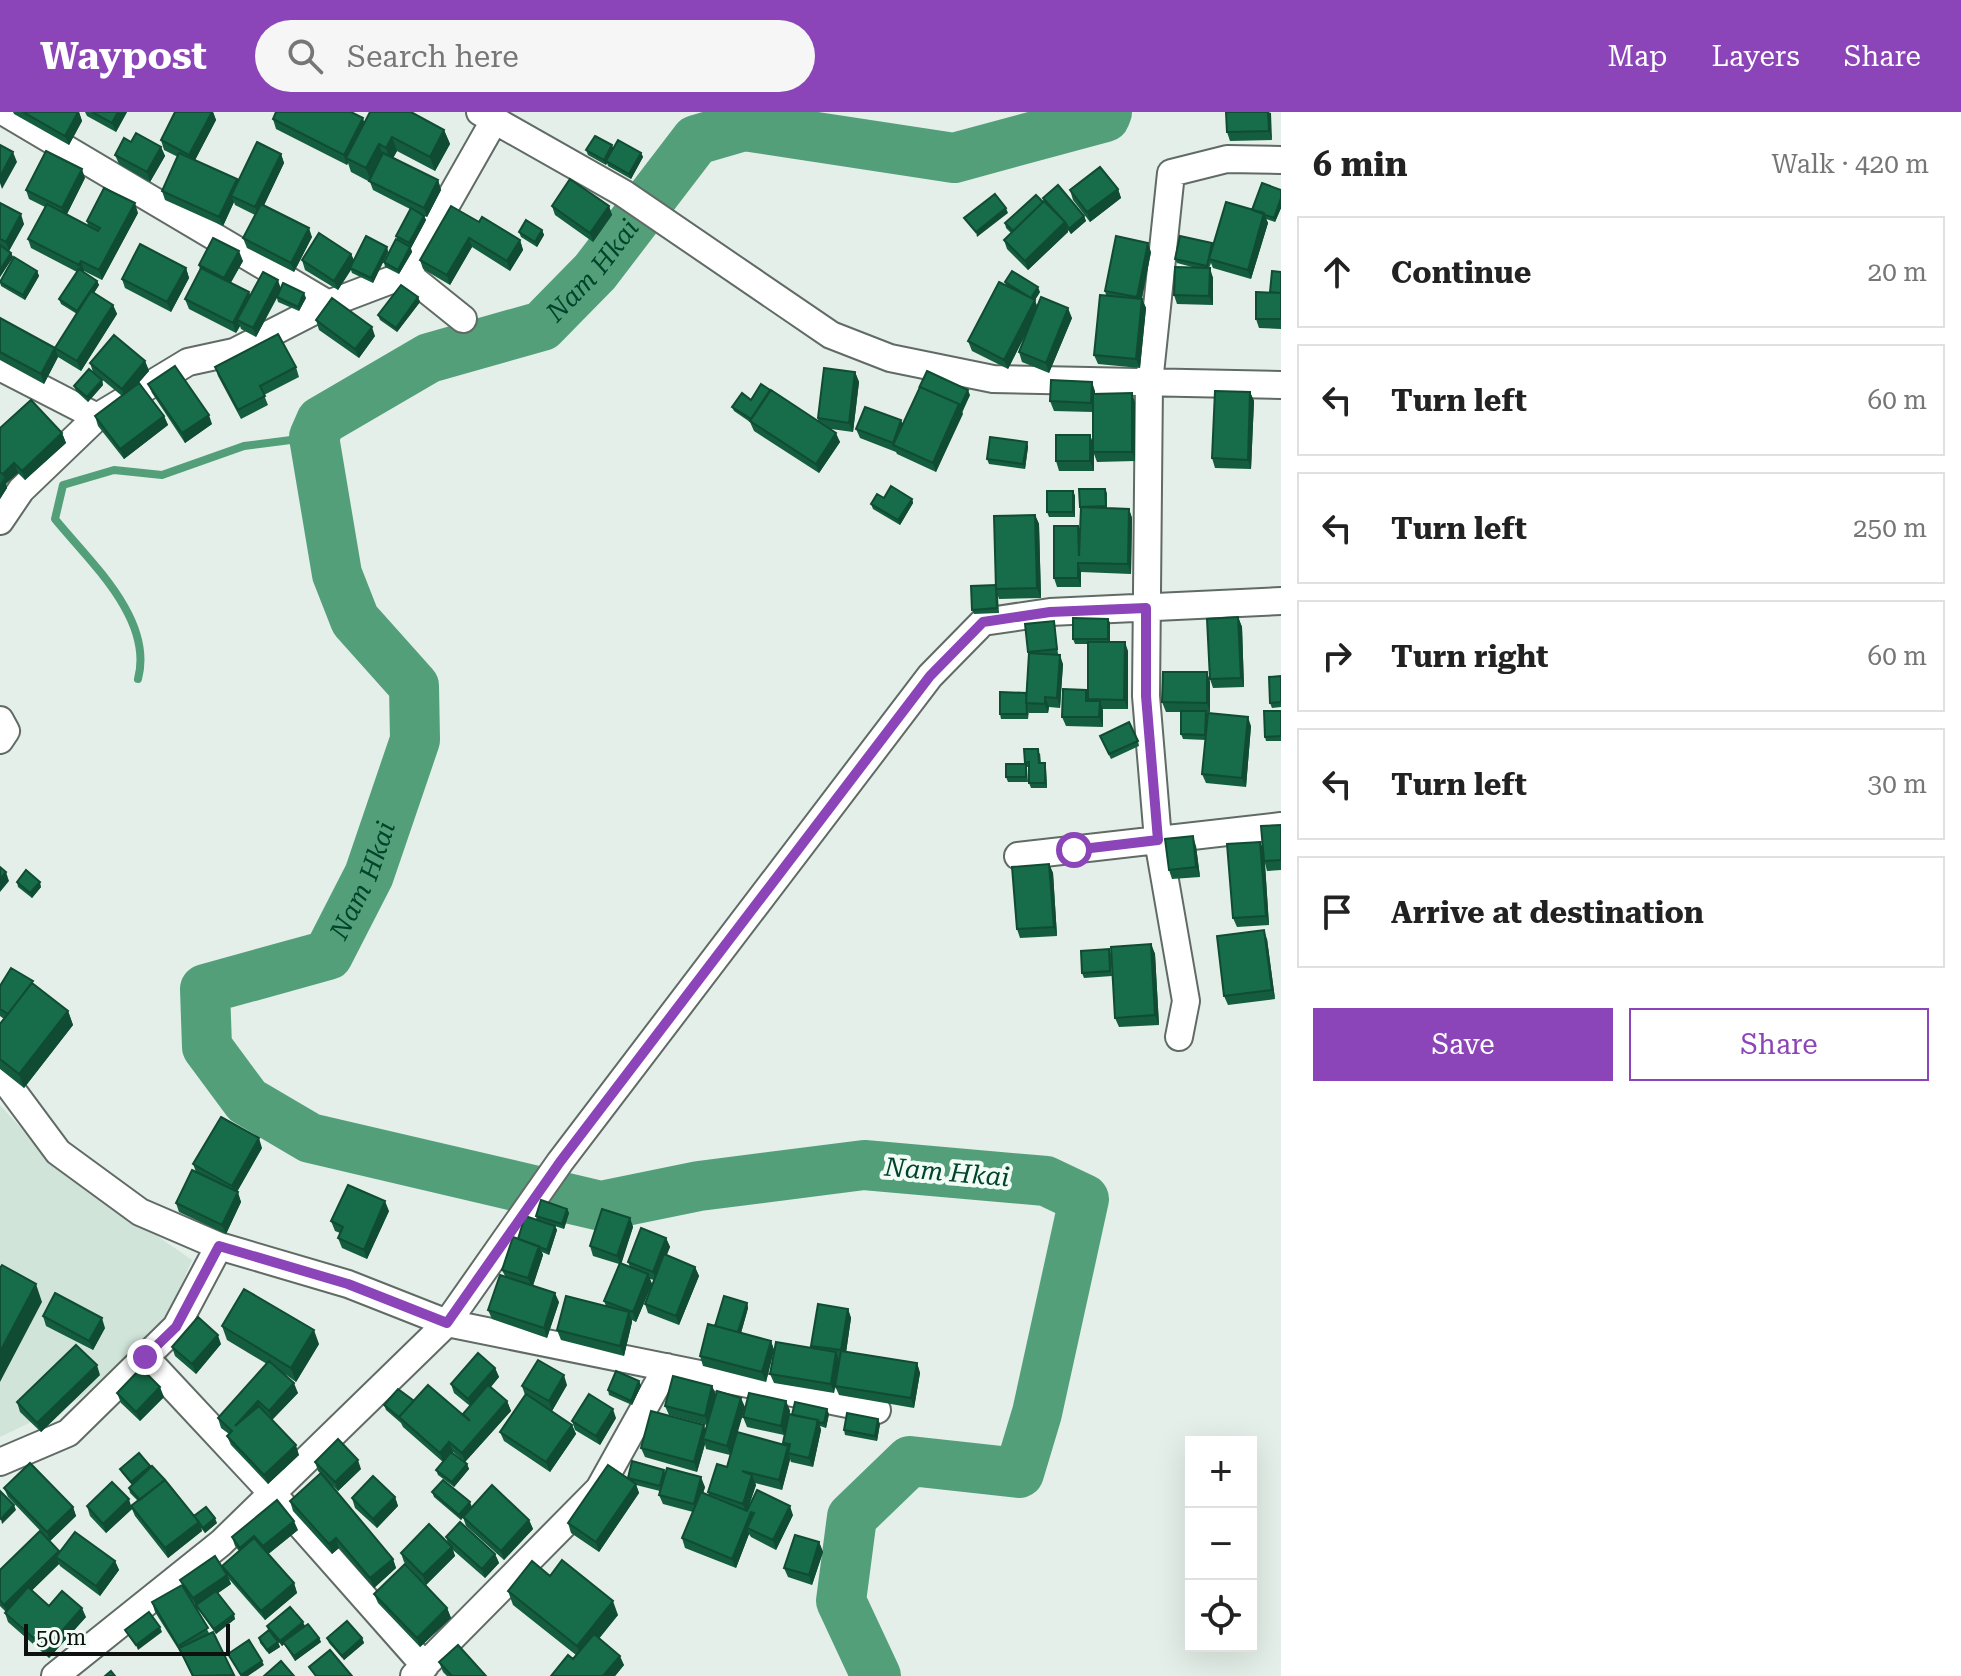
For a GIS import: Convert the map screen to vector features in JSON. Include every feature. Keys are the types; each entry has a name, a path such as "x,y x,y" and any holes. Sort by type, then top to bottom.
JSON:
{"street":[{"path":"4,112 328,304"},
{"path":"0,521 21,490 97,417 188,362 234,352 328,304 407,274 488,115 623,193 831,335 890,358 993,379 1281,385"},
{"path":"1179,1037 1186,1001 1158,840 1146,696 1149,383 1171,173 1227,159 1281,160"},
{"path":"407,274 463,319"},
{"path":"0,367 97,417"},
{"path":"55,1676 221,1543 447,1323 560,1162 930,676 983,622 1050,612 1281,601"},
{"path":"0,720 6,731 0,740"},
{"path":"1018,856 1281,826"},
{"path":"0,1081 9,1086 58,1152 140,1212 219,1246 348,1284 447,1323 877,1410"},
{"path":"0,1462 68,1433 176,1327 219,1246"},
{"path":"145,1357 272,1493 419,1671 599,1489 667,1367"}],"shaded area":[{"path":"0,1105 54,1165 192,1260 165,1323 79,1399 0,1437"}],"building":[{"path":"23,112 78,112 65,136"},
{"path":"92,112 118,112 112,123"},
{"path":"175,112 212,112 189,155 161,140"},
{"path":"276,112 351,112 363,118 344,155 273,119"},
{"path":"370,112 411,112 444,130 430,157 392,137 386,148 379,144 366,168 346,158"},
{"path":"1226,112 1268,112 1269,131 1227,132"},
{"path":"136,133 161,147 147,172 115,155 124,138 131,142"},
{"path":"595,136 612,145 604,160 586,150"},
{"path":"618,140 641,153 629,174 606,161"},
{"path":"257,142 281,154 255,207 231,196"},
{"path":"0,145 13,152 0,177"},
{"path":"46,151 82,169 62,208 26,190"},
{"path":"179,153 237,179 219,217 162,191"},
{"path":"383,153 438,180 424,208 369,181"},
{"path":"1100,167 1118,189 1087,212 1070,190"},
{"path":"570,179 609,206 590,233 552,206"},
{"path":"1262,183 1281,190 1274,218 1252,210"},
{"path":"1058,185 1084,216 1069,229 1043,198"},
{"path":"104,188 135,203 99,270 81,261 79,265 28,239 47,204 98,231 100,228 87,221"},
{"path":"995,194 1006,208 976,232 964,218"},
{"path":"1036,195 1043,202 1013,231 1005,223"},
{"path":"1044,201 1065,222 1025,261 1004,240"},
{"path":"1226,202 1264,213 1248,270 1209,259"},
{"path":"0,203 21,214 6,242 0,239"},
{"path":"261,204 309,228 291,263 243,238"},
{"path":"451,206 479,222 482,217 520,240 507,261 469,238 447,275 420,260"},
{"path":"411,208 424,216 409,243 396,236"},
{"path":"526,220 542,230 535,242 519,232"},
{"path":"319,233 351,254 334,281 302,260"},
{"path":"366,236 387,247 371,278 350,268"},
{"path":"1116,236 1148,243 1137,297 1105,291"},
{"path":"1180,236 1212,243 1207,266 1175,259"},
{"path":"213,238 239,251 224,278 199,265"},
{"path":"396,239 410,247 398,270 384,262"},
{"path":"140,244 186,268 167,302 122,279"},
{"path":"0,245 11,253 0,270"},
{"path":"14,257 37,271 23,295 0,282"},
{"path":"1175,267 1210,268 1209,296 1174,295"},
{"path":"201,268 249,292 233,323 185,299"},
{"path":"79,269 97,281 77,311 59,299"},
{"path":"1012,271 1038,287 1031,298 1005,282"},
{"path":"1272,271 1281,272 1281,293 1270,292"},
{"path":"263,272 278,280 253,328 237,320"},
{"path":"999,282 1035,300 1004,360 968,341"},
{"path":"283,283 304,293 298,307 277,297"},
{"path":"401,285 418,297 396,328 378,315"},
{"path":"91,291 113,305 77,361 55,348"},
{"path":"1256,292 1281,293 1281,319 1256,319"},
{"path":"1100,295 1142,299 1136,359 1094,355"},
{"path":"1041,297 1068,308 1046,363 1019,352"},
{"path":"332,298 372,327 355,349 316,320"},
{"path":"0,318 55,348 41,374 0,352"},
{"path":"278,334 296,367 260,386 265,396 238,410 215,367"},
{"path":"114,335 145,361 122,389 90,363"},
{"path":"175,366 209,415 182,433 148,384"},
{"path":"824,368 855,372 849,423 818,418"},
{"path":"89,369 102,380 87,397 74,386"},
{"path":"927,371 968,390 960,407 919,388"},
{"path":"1051,380 1092,382 1091,403 1050,401"},
{"path":"139,383 164,416 120,449 95,416"},
{"path":"761,384 770,390 751,419 732,407 742,393 751,400"},
{"path":"920,387 959,404 933,463 893,445"},
{"path":"771,390 836,433 816,464 750,421"},
{"path":"1215,391 1250,392 1248,460 1212,458"},
{"path":"1132,393 1132,452 1093,452 1093,394"},
{"path":"31,400 62,433 22,471 14,463 3,474 0,472 0,428"},
{"path":"865,407 901,420 893,443 856,429"},
{"path":"1056,435 1090,435 1090,461 1056,461"},
{"path":"990,437 1027,442 1023,464 987,459"},
{"path":"891,486 912,499 898,520 871,504 877,494 884,498"},
{"path":"1079,489 1105,489 1106,506 1080,507"},
{"path":"1047,491 1073,491 1073,512 1047,512"},
{"path":"1081,507 1129,509 1128,564 1078,563 1078,578 1054,578 1054,526 1078,526 1079,556"},
{"path":"1035,515 1037,588 996,589 994,516"},
{"path":"996,585 997,608 972,610 971,586"},
{"path":"1238,617 1241,678 1210,679 1207,619"},
{"path":"1073,618 1108,619 1108,639 1073,639"},
{"path":"1054,621 1057,649 1028,652 1025,624"},
{"path":"1088,642 1125,642 1124,700 1088,699"},
{"path":"1029,653 1060,655 1057,698 1045,697 1045,704 1026,703"},
{"path":"1163,672 1207,672 1207,703 1162,702"},
{"path":"1281,676 1281,702 1270,703 1269,677"},
{"path":"1063,689 1086,690 1086,701 1100,701 1099,717 1062,717"},
{"path":"1000,692 1026,693 1027,714 1000,714"},
{"path":"1181,711 1206,711 1205,735 1181,734"},
{"path":"1264,711 1281,711 1281,736 1265,737"},
{"path":"1208,713 1248,717 1242,778 1202,774"},
{"path":"1129,722 1138,741 1109,754 1100,736"},
{"path":"1024,749 1038,749 1039,763 1045,763 1045,783 1029,783 1029,762 1025,763"},
{"path":"1006,764 1026,764 1026,777 1006,777"},
{"path":"1281,825 1281,860 1264,861 1261,826"},
{"path":"1193,836 1196,867 1169,870 1165,839"},
{"path":"1260,842 1266,916 1233,918 1227,844"},
{"path":"1049,864 1054,927 1017,929 1012,867"},
{"path":"26,870 40,882 30,893 17,882"},
{"path":"1264,930 1272,990 1224,996 1217,936"},
{"path":"1151,944 1155,1015 1115,1018 1111,947"},
{"path":"1109,949 1110,971 1082,973 1081,951"},
{"path":"11,968 33,981 8,1014 0,1009 0,986"},
{"path":"32,983 68,1011 19,1074 0,1059 0,1024"},
{"path":"221,1117 259,1138 232,1186 193,1164"},
{"path":"192,1170 238,1192 222,1225 176,1203"},
{"path":"348,1185 385,1201 364,1250 338,1238 343,1227 331,1221"},
{"path":"541,1200 567,1209 562,1224 536,1216"},
{"path":"602,1209 630,1218 617,1256 590,1246"},
{"path":"525,1216 555,1226 547,1250 518,1239"},
{"path":"641,1228 666,1238 653,1272 628,1262"},
{"path":"513,1237 539,1246 528,1278 502,1270"},
{"path":"664,1254 695,1267 676,1316 645,1304"},
{"path":"620,1263 648,1274 633,1312 604,1301"},
{"path":"2,1265 36,1284 0,1352 0,1268"},
{"path":"500,1275 555,1293 544,1328 488,1310"},
{"path":"244,1289 314,1330 291,1368 222,1326"},
{"path":"55,1293 102,1318 89,1341 43,1316"},
{"path":"566,1296 629,1312 620,1346 557,1330"},
{"path":"724,1296 747,1303 738,1332 715,1326"},
{"path":"818,1304 848,1309 841,1350 811,1346"},
{"path":"198,1317 218,1335 192,1364 172,1347"},
{"path":"708,1324 771,1341 762,1372 700,1356"},
{"path":"776,1342 836,1352 831,1384 770,1374"},
{"path":"76,1345 97,1365 37,1423 17,1402"},
{"path":"841,1351 917,1363 911,1398 835,1386"},
{"path":"478,1353 495,1368 468,1399 451,1384"},
{"path":"538,1360 564,1375 549,1401 522,1386"},
{"path":"269,1361 294,1383 269,1411 258,1401 235,1426 259,1406 296,1445 264,1475 227,1436 232,1431 218,1418"},
{"path":"141,1368 160,1387 136,1412 117,1393"},
{"path":"616,1371 639,1381 631,1401 608,1390"},
{"path":"673,1376 712,1386 705,1416 665,1406"},
{"path":"428,1385 470,1421 463,1414 488,1385 507,1401 462,1453 449,1442 440,1453 399,1417"},
{"path":"398,1389 414,1401 400,1418 384,1405"},
{"path":"717,1391 741,1398 727,1446 703,1439"},
{"path":"749,1393 786,1401 781,1426 743,1417"},
{"path":"526,1394 572,1425 546,1462 500,1432"},
{"path":"589,1394 613,1409 596,1436 572,1421"},
{"path":"795,1402 827,1409 824,1423 792,1415"},
{"path":"651,1411 704,1425 694,1462 641,1448"},
{"path":"847,1413 878,1419 875,1436 844,1430"},
{"path":"789,1414 818,1420 809,1458 788,1453 790,1444 783,1443"},
{"path":"737,1432 788,1446 779,1480 742,1471 752,1475 743,1504 708,1492 717,1464 727,1467"},
{"path":"338,1439 358,1460 335,1482 315,1462"},
{"path":"451,1452 467,1464 452,1482 436,1470"},
{"path":"139,1453 150,1466 131,1482 120,1469"},
{"path":"632,1461 664,1470 660,1486 628,1478"},
{"path":"30,1463 73,1507 47,1532 4,1488"},
{"path":"608,1465 636,1484 596,1542 568,1523"},
{"path":"152,1466 165,1480 140,1500 129,1488"},
{"path":"667,1468 701,1477 694,1504 659,1495"},
{"path":"321,1473 393,1559 370,1578 336,1538 329,1544 290,1501"},
{"path":"373,1476 395,1497 373,1519 352,1498"},
{"path":"165,1480 199,1522 165,1548 131,1506"},
{"path":"443,1480 470,1502 459,1515 432,1492"},
{"path":"112,1482 129,1499 103,1524 87,1506"},
{"path":"492,1485 529,1520 501,1551 463,1517"},
{"path":"757,1490 790,1506 773,1540 747,1528 754,1513 751,1512 732,1559 682,1538 701,1492 747,1511"},
{"path":"0,1491 14,1505 1,1519 0,1518"},
{"path":"277,1500 294,1521 263,1546 254,1536 240,1548 232,1537"},
{"path":"206,1507 215,1518 203,1528 194,1516"},
{"path":"460,1522 495,1554 482,1569 446,1537"},
{"path":"429,1524 452,1547 423,1575 401,1553"},
{"path":"40,1531 59,1551 4,1605 0,1600 0,1570"},
{"path":"75,1532 115,1561 96,1586 56,1557"},
{"path":"795,1535 819,1542 809,1575 784,1568"},
{"path":"254,1538 294,1583 261,1611 222,1566"},
{"path":"215,1556 227,1575 193,1598 180,1580"},
{"path":"562,1560 613,1601 577,1646 508,1591 532,1561 550,1576"},
{"path":"405,1564 447,1608 417,1638 374,1594"},
{"path":"182,1585 208,1628 178,1646 152,1602"},
{"path":"28,1587 49,1606 62,1591 82,1608 46,1649 5,1613"},
{"path":"216,1591 234,1614 214,1629 196,1605"},
{"path":"290,1607 303,1622 280,1641 267,1626"},
{"path":"149,1612 160,1627 136,1645 125,1630"},
{"path":"347,1621 362,1638 342,1656 327,1638"},
{"path":"308,1624 319,1638 294,1656 283,1642"},
{"path":"269,1630 278,1642 267,1650 259,1638"},
{"path":"213,1632 234,1675 193,1676 179,1648"},
{"path":"594,1634 620,1656 603,1676 551,1676 568,1655 573,1659"},
{"path":"249,1640 262,1661 241,1675 228,1654"},
{"path":"458,1645 486,1676 452,1676 439,1662"},
{"path":"330,1650 352,1676 316,1676 309,1667"},
{"path":"281,1661 294,1676 264,1676"}],"waterway":[{"name":"Nam Hkai","path":"876,1676 841,1601 852,1517 910,1461 1019,1473 1037,1413 1084,1199 1046,1181 864,1165 699,1186 601,1206 310,1138 247,1101 207,1047 205,989 328,955 369,875 415,740 414,686 355,620 337,574 314,437 321,421 429,358 542,326 595,272 696,140 744,126 954,158 1105,117 1107,112"},
{"path":"138,679 140,657 137,635 128,613 101,573 55,519 63,485 114,470 162,475 244,446 314,437"}],"route":[{"path":"145,1357 176,1327 219,1246 348,1284 447,1323 560,1162 930,676 983,622 1050,612 1146,608 1146,696 1158,840 1074,850"}]}
